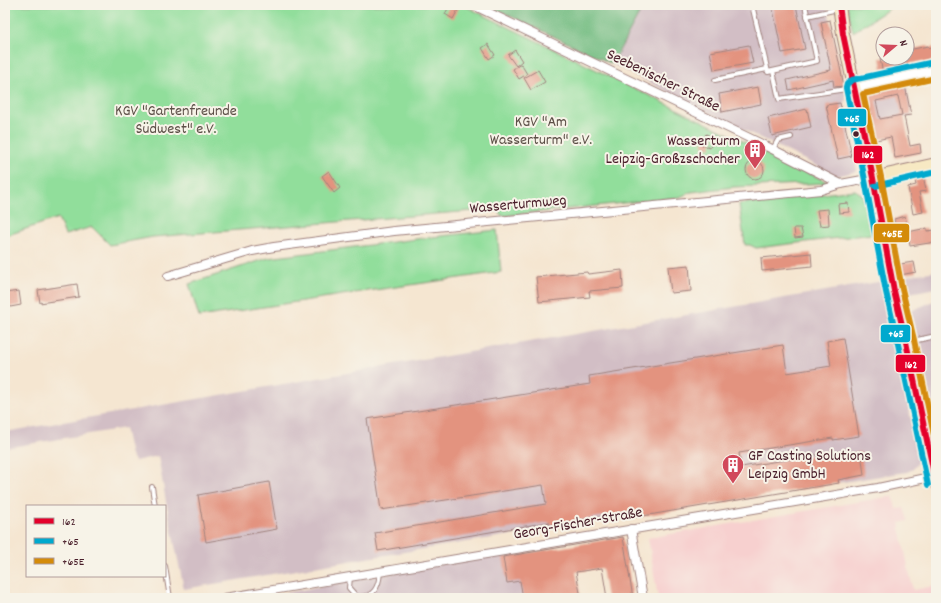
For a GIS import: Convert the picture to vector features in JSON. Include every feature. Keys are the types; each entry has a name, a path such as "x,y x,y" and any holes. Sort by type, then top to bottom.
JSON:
{"main road":[{"path":"839,7 843,34 873,178 894,291 935,480"},
{"path":"873,178 936,164"}],"street":[{"name":"Seebenischer Straße","path":"473,5 772,149 840,184"},
{"path":"854,88 936,70"},
{"name":"Wasserturmweg","path":"168,276 252,251 274,247 394,231 821,190 840,184 873,178"},
{"name":"Georg-Fischer-Straße","path":"225,598 631,529 935,480"},
{"path":"631,529 643,598"}],"lane":[{"path":"752,5 768,72 817,61 805,5"},
{"path":"808,16 839,7"},
{"path":"715,80 767,69"},
{"path":"773,71 779,99 854,88"},
{"path":"772,149 778,140 791,137"},
{"path":"906,342 936,336"},
{"path":"152,487 155,505"},
{"path":"166,572 170,598"},
{"path":"350,577 349,588 357,597 365,598 373,592 379,581 380,572"}],"shaded area":[{"path":"644,5 827,5 844,86 846,99 844,106 857,171 837,176 612,64"},
{"path":"906,83 912,116 893,120 893,126 873,130 866,92"},
{"path":"936,271 936,288 904,294 901,277"},
{"path":"884,281 919,461 913,469 907,472 373,557 184,589 158,456 135,461 131,455 125,428 5,448 5,432"},
{"path":"936,300 936,429 911,311"},
{"path":"893,496 896,509 904,508 908,521 899,523 913,590 934,586 936,587 936,598 658,598 648,538"},
{"path":"515,550 523,598 258,598"}],"green space":[{"path":"5,5 463,5 829,183 734,187 691,192 680,197 502,216 497,209 153,237 110,245 92,227 65,235 58,218 5,236"},
{"path":"493,5 644,5 612,64 491,7"},
{"path":"847,5 895,5 853,32"},
{"path":"855,190 863,195 872,234 756,248 750,245 745,245 739,204"},
{"path":"497,230 501,272 199,317 189,284 268,258"}],"building":[{"path":"450,5 459,8 453,19 445,14"},
{"path":"772,5 796,5 805,49 782,53"},
{"path":"830,20 844,86 834,87 833,80 789,90 787,80 831,70 821,22"},
{"path":"488,44 495,55 489,59 482,48"},
{"path":"749,45 753,63 714,70 710,52"},
{"path":"928,46 929,48 934,47 936,60 924,63 923,61 915,63 915,49"},
{"path":"515,50 522,61 516,66 508,55"},
{"path":"521,64 527,74 519,79 513,69"},
{"path":"881,66 897,66 882,69"},
{"path":"538,70 545,82 531,90 524,78"},
{"path":"905,85 911,115 904,116 910,146 920,144 921,153 895,158 891,137 876,140 866,93","holes":["898,96 902,115 880,119 876,101"]},
{"path":"758,87 761,104 722,112 719,94"},
{"path":"840,103 852,156 838,159 826,105"},
{"path":"807,109 811,127 772,136 768,118"},
{"path":"706,134 714,138 710,148 702,145"},
{"name":"Wasserturm Leipzig-Großzschocher","path":"755,161 761,164 764,170 761,176 755,179 749,176 746,170 749,164"},
{"path":"329,171 340,188 334,193 322,176"},
{"path":"923,175 926,191 919,192 923,212 913,214 908,187 916,185 914,177"},
{"path":"848,203 849,212 839,213 838,204"},
{"path":"828,209 829,225 820,226 817,210"},
{"path":"905,216 907,226 896,229 894,219"},
{"path":"794,228 801,228 803,237 795,238"},
{"path":"927,228 927,231 936,230 936,242 910,246 908,232"},
{"path":"811,253 812,266 762,271 761,258"},
{"path":"914,262 916,272 900,275 900,264"},
{"path":"689,265 691,291 671,293 668,267"},
{"path":"622,270 623,288 589,291 590,297 539,302 536,277 587,272 588,274"},
{"path":"77,284 79,297 40,303 38,290"},
{"path":"19,291 21,305 5,308 5,293"},
{"path":"843,338 859,436 833,440 833,438 739,453 741,467 834,452 834,456 861,452 864,475 838,480 839,483 631,518 630,512 549,525 549,522 378,551 375,533 546,504 543,485 381,510 367,419 590,384 589,376 783,345 787,373 831,366 827,341"},
{"path":"269,482 277,529 206,542 198,495"},
{"path":"623,537 633,598 607,598 602,568 576,572 581,598 523,598 520,581 507,583 503,557"}],"transit line":[{"name":"162","path":"839,5 843,34 873,178 894,291 936,483"},
{"name":"+65","path":"928,485 886,292 846,88 847,84 852,80 934,62"},
{"name":"+65E","path":"936,78 863,94 881,177 902,289 936,445"},
{"name":"+65","path":"875,186 936,172"}],"place":[{"name":"Wasserturm Leipzig-Großzschocher","path":"755,170"},
{"name":"GF Casting Solutions Leipzig GmbH","path":"733,484"}],"park label":[{"name":"KGV \"Gartenfreunde Südwest\" e.V.","path":"176,120"},
{"name":"KGV \"Am Wasserturm\" e.V.","path":"541,131"}]}
